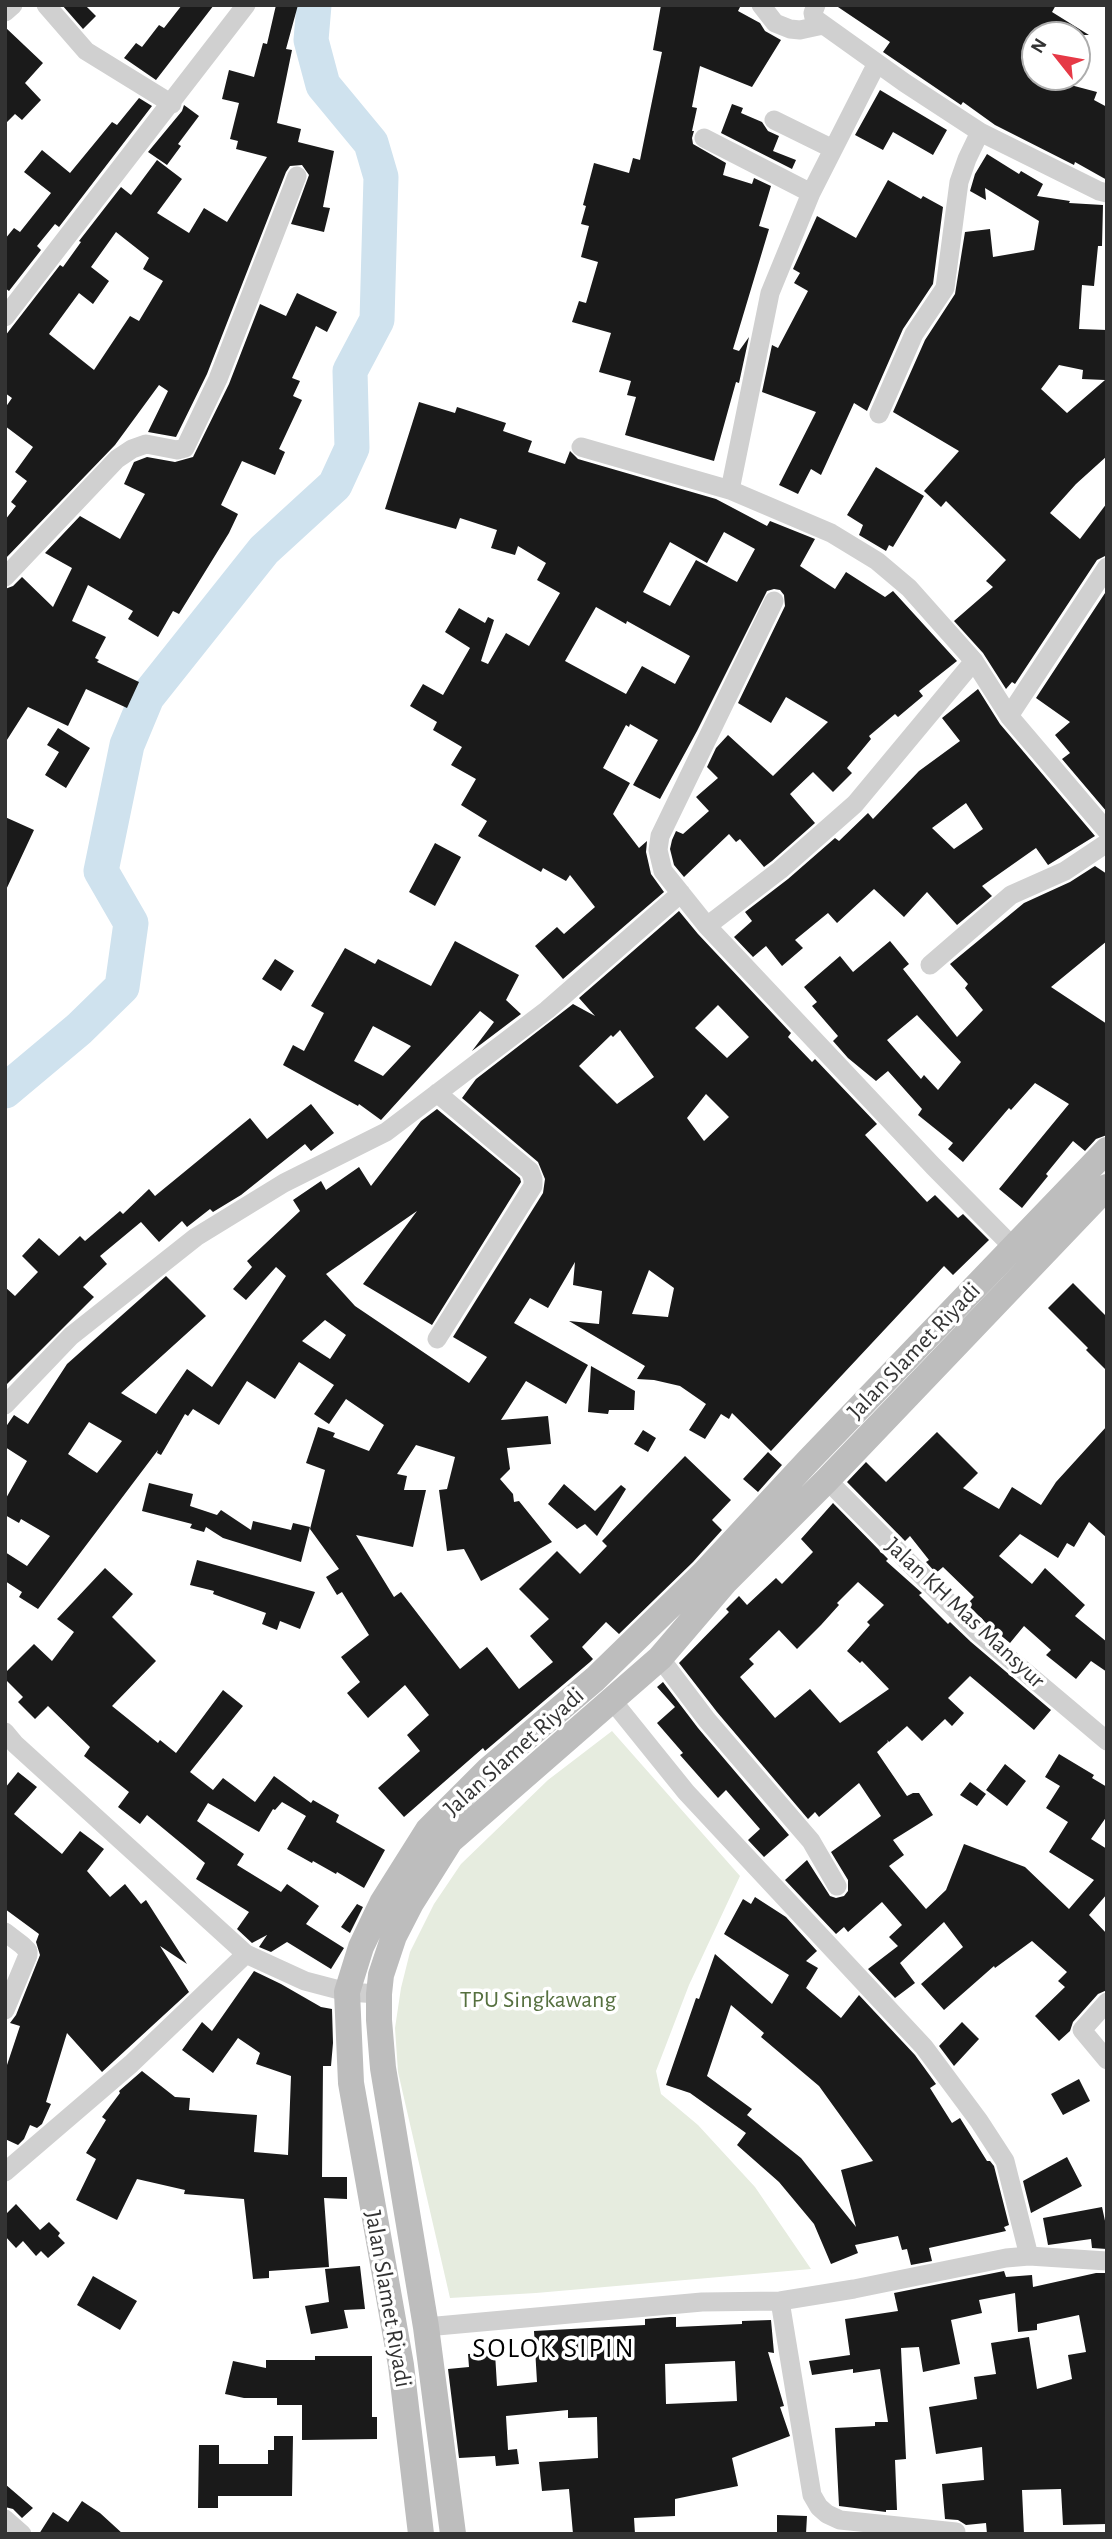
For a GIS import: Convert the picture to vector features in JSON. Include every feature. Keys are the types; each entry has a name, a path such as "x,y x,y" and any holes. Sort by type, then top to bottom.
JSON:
{"main road":[{"name":"Jalan Slamet Riyadi","path":"421,2534 401,2365 351,2083 347,1992 361,1947 382,1903 428,1830 488,1770 596,1679 704,1573 1013,1247 1103,1162"},
{"name":"Jalan Slamet Riyadi","path":"453,2534 426,2327 383,2068 379,1994 381,1975 394,1936 450,1841 660,1658 725,1583 1107,1187"},
{"path":"410,2446 440,2438"}],"street":[{"path":"5,12 13,5"},
{"path":"46,5 86,51 172,104"},
{"path":"5,317 246,5"},
{"path":"761,5 775,23 790,29 800,30 823,24"},
{"path":"816,5 814,18 980,132 1099,191 1107,192"},
{"path":"730,491 770,293 811,192 877,63"},
{"path":"774,120 833,149"},
{"path":"880,414 914,334 945,288 959,182 980,132"},
{"path":"704,138 811,192"},
{"path":"5,577 117,459 146,444 177,450 185,448 218,379 297,176"},
{"path":"581,447 730,491 831,533 855,546 909,588 974,661 1009,716 1107,831"},
{"path":"1009,716 1107,567"},
{"path":"774,601 660,835 658,850 663,871 707,926 1013,1247"},
{"path":"707,926 780,870 855,804 974,661"},
{"path":"930,965 1011,895 1065,871 1107,843"},
{"path":"5,1405 71,1336 197,1237 284,1183 353,1146 386,1132 548,1010 681,892"},
{"path":"437,1339 533,1186 530,1171 438,1093"},
{"name":"Jalan KH Mas Mansyur","path":"827,1480 979,1633 1107,1741"},
{"path":"660,1658 707,1720 811,1841 837,1886"},
{"path":"611,1699 686,1792 924,2047 1005,2161 1029,2256"},
{"path":"8,1742 246,1954 305,1980 347,1992 379,1994"},
{"path":"5,1932 28,1951 28,1955 5,2010"},
{"path":"5,2172 131,2064 246,1954"},
{"path":"1107,2002 1082,2030 1107,2060"},
{"path":"426,2327 702,2302 780,2301 1006,2258 1029,2256 1107,2261"},
{"path":"780,2301 812,2495 819,2507 840,2520 956,2532"},
{"path":"5,2519 22,2534"}],"green space":[{"name":"TPU Singkawang","path":"612,1731 740,1876 689,1985 656,2071 661,2094 698,2125 755,2187 811,2269 450,2298 398,2072 395,2028 410,1952 434,1904 461,1864 548,1780"}],"building":[{"path":"62,5 85,5 96,16 83,29"},
{"path":"182,5 214,5 156,80 124,58 136,43 142,47 159,25 164,28"},
{"path":"276,5 298,5 286,49 292,50 277,123 301,129 298,142 334,151 323,207 330,208 324,232 291,224 309,175 302,165 290,166 207,374 176,437 148,432 168,391 159,385 115,445 5,559 5,520 16,506 11,502 27,481 15,472 33,447 5,426 5,408 12,398 5,393 5,336 60,265 63,267 81,242 79,241 121,187 131,195 157,160 182,179 157,213 189,233 204,208 227,222 267,157 236,149 238,141 230,139 239,103 222,99 229,70 254,77 263,43 267,44","holes":["116,232 149,258 143,269 163,281 139,321 130,316 94,370 49,334 79,293 93,304 109,281 91,267"]},
{"path":"661,5 741,5 738,11 760,23 765,31 781,40 752,87 700,66 692,107 697,108 692,131 693,144 726,163 723,175 752,184 754,178 771,186 759,226 769,229 733,349 739,351 749,337 739,383 736,382 714,461 625,435 636,397 627,395 631,381 599,372 611,333 572,322 579,301 586,303 598,262 581,257 589,226 581,224 586,206 583,205 594,163 629,173 633,158 640,160 662,52 653,50"},
{"path":"835,5 1056,5 1052,12 1066,21 1021,21 1021,91 1097,92 1094,100 1107,107 1107,180 995,125 963,102 961,105 883,52 890,42"},
{"path":"5,27 43,63 25,83 41,100 22,120 15,114 5,124"},
{"path":"880,90 947,130 933,155 893,132 883,150 855,135"},
{"path":"139,98 152,106 59,227 55,224 37,246 41,250 9,291 5,288 5,239 14,228 20,232 51,193 24,172 42,150 70,173 112,122 117,125"},
{"path":"732,104 743,108 741,113 762,122 768,131 779,136 773,151 796,160 792,169 721,133"},
{"path":"184,105 199,116 178,144 181,146 167,165 148,152"},
{"path":"987,154 1019,174 1021,171 1043,184 1037,196 1070,201 1069,203 1103,205 1102,246 1098,246 1094,286 1082,285 1079,329 1107,330 1107,456 1076,484 1050,513 1080,539 1107,503 1107,555 1097,560 1015,684 1012,682 1006,689 983,653 954,621 993,587 986,581 1006,560 946,501 941,507 924,491 959,451 893,412 925,340 955,294 965,232 990,229 993,257 1034,250 1039,221 985,188 986,200 970,191 975,174","holes":["1059,365 1083,370 1082,379 1105,380 1067,413 1041,389"]},
{"path":"888,180 921,199 923,196 943,207 933,284 903,329 867,411 854,403 821,475 811,469 798,494 779,485 816,412 762,392 772,345 778,348 808,291 794,283 800,273 793,269 817,216 856,238"},
{"path":"297,293 337,312 327,332 316,326 292,378 300,381 293,396 302,400 279,449 285,452 275,475 242,461 221,505 238,514 229,533 179,614 173,611 158,637 128,619 133,611 88,585 72,621 106,637 95,658 99,660 97,662 139,682 127,708 86,689 68,726 28,707 5,743 5,589 13,586 22,577 53,607 72,568 45,553 80,516 120,539 145,494 124,484 134,462 147,457 175,462 193,457 229,384 260,304 286,316"},
{"path":"419,402 455,413 457,407 506,423 503,431 532,441 528,452 565,464 570,451 578,459 716,499 767,526 770,521 815,539 800,566 835,589 846,572 885,597 893,591 957,661 919,691 923,696 898,717 895,714 869,736 871,739 847,768 852,773 833,792 813,772 790,794 815,823 772,861 764,867 740,839 736,842 729,834 684,877 674,865 670,849 672,840 676,831 683,834 709,811 696,797 718,778 707,767 716,748 728,735 773,776 828,722 786,697 771,723 738,703 785,606 784,595 780,590 767,591 660,799 633,785 658,740 630,724 629,727 626,725 603,768 630,783 613,814 639,848 647,841 646,852 651,874 664,892 563,979 535,946 557,927 564,934 595,907 570,875 566,881 543,868 541,872 478,836 487,821 461,805 476,779 451,765 462,747 433,730 437,722 410,706 423,684 443,695 470,648 445,632 459,608 485,623 488,617 494,620 481,661 488,664 506,633 529,646 560,593 537,580 546,563 518,546 515,555 491,548 497,530 460,518 456,529 385,509","holes":["724,532 755,549 737,582 696,560 670,606 643,592 670,542 707,563","596,607 690,656 675,684 642,666 626,694 565,661"]},
{"path":"876,467 924,496 893,547 889,545 886,551 859,535 863,525 847,515"},
{"path":"1107,590 1107,812 1062,759 1070,753 1055,735 1070,722 1036,698"},
{"path":"978,689 1000,724 1095,836 1048,865 1036,848 982,886 992,896 957,925 927,892 904,917 874,889 837,923 828,913 795,940 803,948 782,966 766,946 753,957 734,937 752,921 745,912 835,838 839,841 868,813 873,819 919,771 960,741 942,718","holes":["966,803 983,829 954,849 932,828"]},
{"path":"58,728 90,748 66,788 45,775 59,752 47,745"},
{"path":"5,817 34,830 5,892"},
{"path":"435,843 461,857 435,906 409,892"},
{"path":"1095,866 1107,874 1107,941 1051,987 1107,1024 1107,1135 1096,1139 1085,1151 1073,1141 1022,1208 999,1189 1069,1104 1035,1083 1011,1110 1009,1108 963,1162 948,1149 953,1143 918,1115 922,1109 888,1071 876,1081 848,1058 833,1041 838,1036 812,1006 817,1002 804,987 840,956 853,972 890,941 909,964 903,969 957,1037 983,1010 965,988 968,984 950,964 1024,903 1070,882","holes":["917,1015 961,1062 938,1090 924,1075 921,1079 887,1040"]},
{"path":"679,911 791,1033 788,1037 812,1062 815,1059 877,1124 865,1135 927,1202 935,1195 958,1218 963,1214 989,1240 953,1275 944,1266 771,1451 732,1413 729,1419 721,1414 705,1439 689,1430 706,1404 680,1386 637,1379 645,1366 569,1321 599,1324 602,1291 573,1285 575,1262 548,1308 530,1298 514,1323 588,1365 566,1404 526,1381 501,1420 548,1416 551,1444 507,1448 510,1469 500,1479 513,1494 514,1502 519,1501 552,1542 481,1581 464,1549 447,1551 439,1490 447,1489 455,1457 416,1445 397,1474 407,1476 404,1490 426,1490 413,1547 356,1535 394,1597 401,1592 460,1669 487,1647 519,1689 553,1662 530,1636 549,1619 519,1589 557,1551 580,1574 607,1546 602,1541 685,1456 731,1500 712,1520 722,1530 619,1634 606,1622 582,1647 593,1659 590,1662 485,1751 483,1748 404,1817 378,1788 420,1751 407,1735 429,1715 405,1685 368,1718 347,1693 360,1682 341,1657 369,1635 342,1592 337,1595 326,1577 339,1569 310,1529 325,1470 306,1463 318,1427 335,1433 333,1437 369,1451 384,1425 346,1399 329,1424 314,1414 334,1385 299,1362 275,1399 247,1381 219,1425 193,1409 188,1416 185,1414 161,1455 157,1453 158,1450 38,1609 19,1597 22,1592 5,1581 5,1552 27,1566 50,1536 21,1519 19,1523 5,1515 5,1500 27,1461 5,1447 5,1428 14,1415 28,1424 67,1364 166,1276 206,1316 121,1393 156,1414 187,1369 212,1387 286,1276 276,1267 246,1300 233,1289 252,1267 247,1261 300,1211 293,1200 321,1181 326,1190 359,1167 371,1186 421,1121 437,1109 520,1178 521,1182 432,1325 363,1284 417,1211 326,1274 355,1306 469,1383 487,1357 453,1337 543,1193 545,1179 538,1162 462,1098 476,1079 573,1004 595,1016 579,998","holes":["718,1005 749,1037 727,1058 695,1028","620,1030 654,1077 617,1104 579,1066 611,1035 613,1037","706,1094 729,1117 704,1141 687,1118","649,1270 674,1288 668,1317 632,1314","325,1320 346,1335 330,1359 302,1341","89,1422 122,1441 97,1473 68,1454"]},
{"path":"455,941 519,975 506,1000 521,1014 472,1051 494,1022 480,1011 381,1120 359,1104 358,1106 283,1065 293,1045 304,1051 324,1013 311,1006 345,948 375,964 378,959 431,986","holes":["373,1026 411,1046 383,1076 354,1061"]},
{"path":"275,959 294,971 281,991 262,979"},
{"path":"311,1104 334,1133 311,1151 305,1144 241,1195 213,1212 210,1209 187,1227 182,1221 159,1242 141,1222 100,1256 107,1264 83,1287 94,1297 5,1386 5,1287 15,1296 38,1272 22,1256 39,1238 59,1256 80,1236 85,1241 120,1211 123,1214 149,1189 155,1196 250,1118 267,1139"},
{"path":"1073,1283 1107,1317 1107,1371 1048,1308"},
{"path":"591,1366 635,1391 634,1410 609,1410 608,1414 588,1412"},
{"path":"1107,1426 1107,1538 1089,1522 1074,1547 1067,1543 1058,1558 1020,1534 999,1556 1032,1584 1045,1568 1085,1605 1075,1616 1107,1642 1107,1672 1091,1661 1076,1679 1046,1655 1051,1650 1024,1626 1010,1643 987,1624 967,1604 974,1597 943,1567 936,1573 910,1536 905,1541 847,1482 866,1462 886,1482 937,1432 978,1473 963,1488 999,1509 1012,1487 1041,1505 1056,1482"},
{"path":"643,1430 656,1438 648,1452 634,1444"},
{"path":"768,1452 782,1465 758,1492 743,1479"},
{"path":"149,1483 193,1494 190,1506 217,1515 221,1510 251,1530 253,1521 291,1530 293,1523 310,1527 301,1562 223,1538 206,1527 204,1532 190,1528 192,1524 142,1511"},
{"path":"564,1484 595,1511 621,1485 626,1489 597,1536 585,1524 577,1529 548,1504"},
{"path":"833,1503 888,1559 886,1561 922,1593 919,1595 948,1624 950,1622 1051,1710 1034,1730 970,1676 948,1698 964,1713 952,1726 945,1719 922,1741 907,1726 889,1742 887,1740 877,1752 907,1796 919,1793 933,1815 893,1840 904,1855 889,1866 926,1909 946,1890 964,1844 1025,1867 1069,1909 1094,1880 1049,1852 1068,1822 1046,1808 1060,1786 1045,1777 1059,1754 1094,1775 1092,1778 1107,1787 1107,1816 1091,1839 1107,1849 1107,1894 1089,1915 1107,1934 1107,1990 1098,1994 1059,2041 1035,2016 1065,1987 1058,1981 1067,1972 1032,1941 995,1968 994,1966 944,2010 921,1984 963,1947 944,1922 900,1963 915,1983 895,1998 868,1969 898,1946 889,1937 902,1925 882,1902 848,1932 844,1927 836,1934 785,1880 807,1860 830,1896 844,1896 848,1891 848,1880 831,1852 881,1816 859,1783 819,1817 815,1812 808,1819 679,1663 729,1612 726,1609 739,1596 747,1605 776,1578 782,1584 813,1552 801,1539","holes":["858,1582 884,1605 867,1622 870,1625 847,1651 860,1663 862,1661 889,1689 840,1723 810,1689 775,1718 740,1677 754,1664 749,1659 779,1630 797,1649"]},
{"path":"197,1560 315,1592 300,1629 280,1621 277,1630 262,1624 266,1613 213,1594 214,1591 190,1585"},
{"path":"105,1568 133,1594 112,1617 156,1661 112,1706 158,1743 160,1740 176,1753 223,1690 243,1706 190,1772 213,1790 223,1778 255,1802 274,1776 311,1803 313,1800 339,1815 336,1822 385,1850 364,1888 287,1849 306,1816 282,1802 273,1809 259,1832 208,1803 197,1821 244,1854 237,1865 281,1892 287,1884 319,1906 306,1924 344,1948 331,1969 287,1942 271,1952 259,1947 267,1935 252,1943 237,1929 249,1912 196,1879 205,1863 147,1815 140,1824 118,1807 129,1792 84,1756 90,1747 48,1706 35,1719 18,1702 23,1697 5,1679 5,1673 34,1644 52,1661 74,1632 57,1619"},
{"path":"663,1682 698,1728 789,1835 764,1857 748,1840 760,1829 726,1790 718,1798 680,1755 683,1753 657,1723 675,1707 657,1687"},
{"path":"1005,1764 1026,1781 1007,1806 986,1790"},
{"path":"18,1772 37,1787 14,1814 62,1854 80,1831 104,1849 87,1871 110,1897 125,1884 141,1904 146,1900 187,1964 160,1946 189,1992 102,2072 67,2033 46,2102 51,2104 42,2124 37,2128 30,2125 18,2145 5,2139 5,2071 20,2026 10,2023 16,2015 40,1955 36,1942 39,1934 5,1909 5,1788"},
{"path":"970,1782 986,1794 977,1806 960,1795"},
{"path":"755,1897 786,1917 817,1951 806,1961 818,1968 806,1988 841,2018 859,1995 915,2055 936,2084 930,2088 952,2123 960,2118 987,2161 994,2166 1009,2225 1004,2227 1006,2231 929,2248 932,2261 911,2265 907,2249 902,2250 898,2236 855,2245 858,2253 831,2264 814,2224 779,2182 737,2145 746,2133 690,2093 666,2085 696,1998 699,1999 715,1954 772,2004 789,1975 724,1934 743,1899 751,1904","holes":["731,2005 764,2033 761,2037 819,2086 873,2161 841,2170 856,2227 801,2158 747,2115 752,2109 707,2076"]},
{"path":"357,1904 363,1907 350,1933 341,1927"},
{"path":"254,1971 321,2007 332,2009 331,2066 323,2066 322,2177 347,2177 347,2199 324,2198 329,2267 269,2271 269,2278 253,2279 244,2199 184,2194 185,2190 137,2179 117,2220 76,2200 96,2159 86,2153 106,2120 102,2117 119,2091 142,2071 175,2097 190,2098 189,2110 257,2115 254,2152 288,2155 291,2076 256,2064 260,2053 238,2038 213,2073 182,2050 202,2022 212,2031"},
{"path":"962,2022 979,2039 954,2066 939,2046"},
{"path":"1079,2079 1090,2101 1063,2115 1051,2094"},
{"path":"1067,2157 1082,2186 1031,2213 1023,2181"},
{"path":"16,2204 40,2230 49,2222 60,2233 58,2236 65,2243 48,2258 41,2251 36,2256 23,2241 16,2248 5,2236 5,2215"},
{"path":"1102,2207 1107,2230 1107,2249 1092,2248 1091,2239 1048,2245 1043,2218"},
{"path":"360,2266 365,2309 344,2310 348,2328 311,2334 305,2306 329,2302 325,2269"},
{"path":"1004,2271 1006,2277 1032,2275 1033,2287 1107,2273 1107,2524 1063,2525 1061,2489 1022,2490 1024,2534 987,2534 986,2523 966,2525 958,2520 945,2519 942,2484 984,2480 982,2447 936,2454 929,2407 977,2399 974,2377 996,2374 991,2343 1029,2337 1037,2389 1072,2379 1068,2355 1086,2352 1079,2315 1037,2324 1037,2330 1018,2332 1015,2293 979,2300 982,2313 951,2320 960,2364 923,2372 919,2347 901,2348 906,2459 895,2460 897,2510 886,2512 839,2506 835,2428 875,2426 875,2422 888,2422 880,2369 853,2373 853,2369 812,2375 809,2361 850,2355 845,2319 898,2311 894,2293"},
{"path":"93,2276 137,2301 120,2330 77,2305"},
{"path":"676,2317 676,2327 771,2320 774,2353 768,2352 784,2406 780,2407 790,2436 732,2458 738,2486 675,2499 675,2516 634,2518 635,2534 573,2534 569,2489 542,2491 539,2462 598,2458 597,2417 568,2418 568,2410 506,2416 508,2450 517,2449 519,2464 496,2466 495,2456 459,2458 448,2369 469,2367 468,2354 495,2353 497,2386 537,2382 534,2331 645,2325 645,2319","holes":["735,2361 737,2401 666,2404 665,2364"]},
{"path":"315,2356 372,2356 372,2417 377,2417 377,2439 302,2440 302,2405 277,2405 277,2398 244,2398 225,2394 233,2361 266,2368 266,2360 315,2360"},
{"path":"274,2436 293,2436 292,2496 218,2496 218,2508 198,2508 199,2445 219,2445 219,2464 268,2464 268,2450 274,2450"},
{"path":"5,2484 33,2508 22,2518 13,2509 5,2507"},
{"path":"82,2501 123,2534 39,2534 53,2512 68,2522"},
{"path":"777,2515 807,2516 806,2534 777,2534"}],"waterway":[{"path":"5,1091 79,1029 122,987 131,923 101,871 127,745 147,697 264,550 335,485 352,448 350,371 377,320 381,177 371,143 323,85 311,40 314,5"}],"district":[{"name":"SOLOK SIPIN","path":"554,2349"}]}
